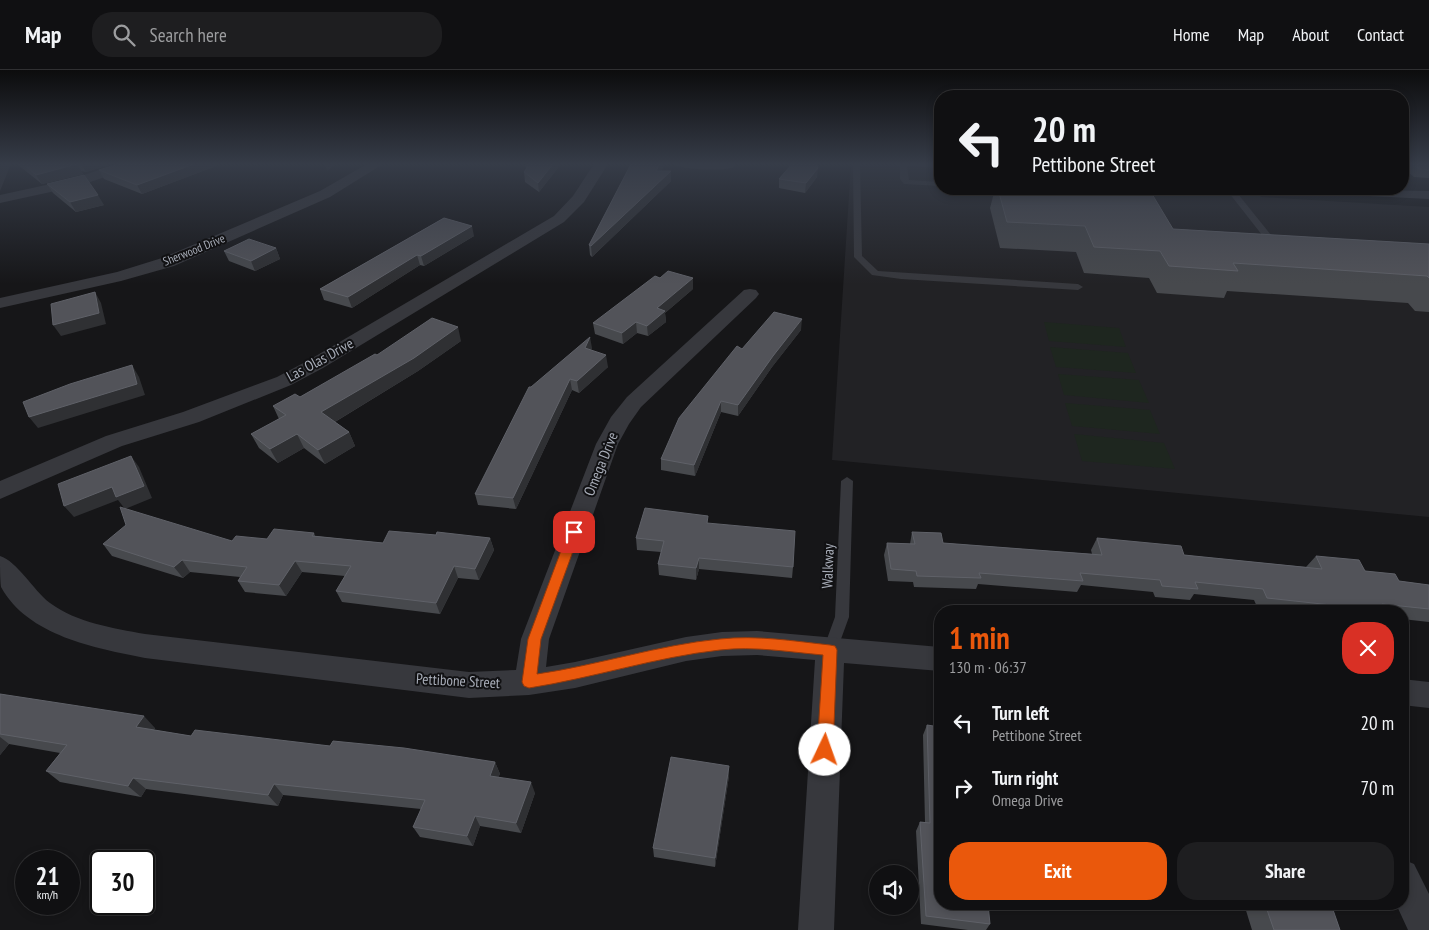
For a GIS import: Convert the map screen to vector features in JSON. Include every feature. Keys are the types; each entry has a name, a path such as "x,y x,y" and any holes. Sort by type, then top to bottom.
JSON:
{"street":[{"name":"Sherwood Drive","path":"0,303 121,276 168,262 302,204"},
{"name":"Las Olas Drive","path":"0,491 114,441 191,417 254,394 316,364 553,223 573,204"},
{"name":"Omega Drive","path":"529,682 535,639 607,444 619,422 651,384 750,294"},
{"name":"Pettibone Street","path":"0,566 30,602 50,617 76,630 145,646 440,682 498,685 529,682 575,674 686,648 722,644 757,643 934,659"},
{"path":"816,930 830,650"},
{"path":"1409,693 1429,695"},
{"path":"1409,891 1427,930"}],"lane":[{"path":"857,204 858,256 875,273 1078,287"},
{"path":"1242,204 1278,249 1268,249"},
{"name":"Walkway","path":"830,650 842,617 847,481"}],"shaded area":[{"path":"848,204 1381,204 1429,207 1429,517 832,460"},
{"path":"1044,322 1119,328 1126,347 1049,341"},
{"path":"1050,347 1128,353 1136,373 1056,367"},
{"path":"1058,374 1139,380 1149,403 1064,395"},
{"path":"1065,403 1150,410 1160,434 1072,426"},
{"path":"1074,434 1164,443 1175,469 1082,461"}],"building":[{"path":"610,204 636,204 591,246 589,245"},
{"path":"1002,204 1158,204 1173,229 1429,244 1429,278 1427,276 1233,263 1238,271 1169,266 1160,251 1094,247 1085,226 1007,222"},
{"path":"444,218 472,226 421,256 417,255 348,297 320,289"},
{"path":"249,239 276,248 251,261 224,251"},
{"path":"668,271 693,278 657,308 665,311 647,326 636,322 622,333 593,323 655,276 660,278"},
{"path":"95,292 99,313 53,325 51,304"},
{"path":"774,312 802,319 738,405 721,401 694,465 661,459 679,418 737,346 742,349"},
{"path":"432,318 458,327 414,358 321,412 349,432 318,450 297,434 270,449 251,434 286,415 273,406 295,394 300,397 375,354 377,355"},
{"path":"590,337 585,348 606,355 577,381 570,379 513,498 475,494 529,387"},
{"path":"132,365 137,384 29,417 23,402 70,384"},
{"path":"131,456 144,486 116,497 112,487 64,506 58,484"},
{"path":"120,507 232,541 236,536 267,539 274,529 314,533 312,536 383,543 389,531 436,535 437,532 490,538 475,569 454,566 436,603 336,591 351,566 295,561 279,585 238,581 247,567 182,560 174,567 103,544 126,525"},
{"path":"645,508 708,516 707,523 795,531 793,567 699,558 696,568 658,564 664,541 636,538"},
{"path":"912,532 941,533 943,543 1102,555 1097,538 1181,546 1184,555 1322,569 1316,556 1359,560 1365,571 1395,574 1399,581 1429,585 1429,609 1409,607 1409,605 1331,605 1267,598 1263,589 1195,582 1198,589 1162,586 1160,580 1080,573 1083,581 979,573 981,578 917,576 916,571 891,569 887,543 915,544"},
{"path":"0,694 144,716 136,727 191,736 195,730 330,746 333,741 404,748 495,762 490,776 531,782 516,823 475,816 467,836 413,827 425,800 274,784 268,795 133,778 128,786 46,771 67,745 0,734"},
{"path":"927,725 934,726 934,910 989,910 990,924 926,916 920,822 930,823"},
{"path":"671,757 729,766 715,858 653,848"},
{"path":"1267,910 1333,910 1340,930 1274,930"}],"route":[{"path":"574,532 535,639 529,682 575,674 686,648 722,644 757,643 830,650 825,750"}]}
